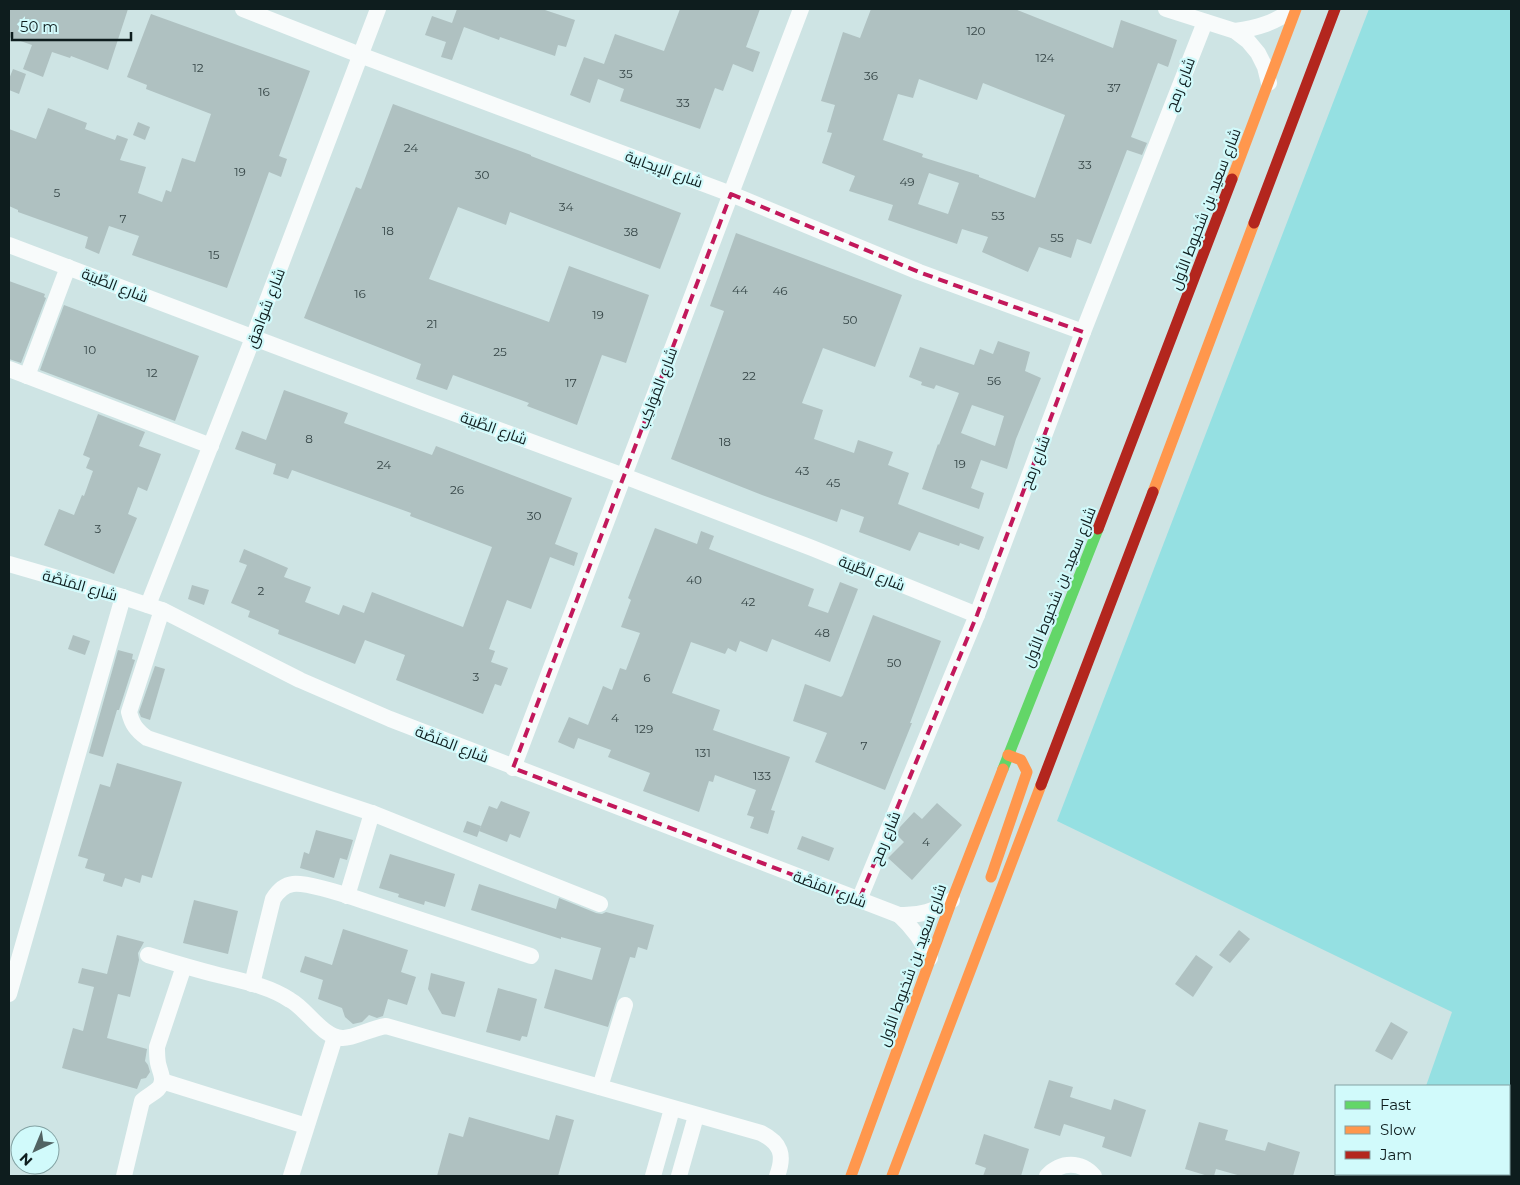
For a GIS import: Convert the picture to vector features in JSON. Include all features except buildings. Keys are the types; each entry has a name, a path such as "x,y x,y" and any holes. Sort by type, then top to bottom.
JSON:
{"main road":[{"name":"شارع سعيد بن شخبوط الأول","path":"851,1176 952,900 1144,412 1269,82 1294,9"},
{"path":"892,1176 1334,9"},
{"path":"995,908 991,890 992,870 1027,772 1026,766 1019,758 1008,755"}],"street":[{"name":"شارع الإيجابية","path":"243,9 360,55 731,194 919,272 1083,332"},
{"name":"شارع شواهق","path":"378,9 211,446 155,608 129,712 132,724 138,732 147,738 372,813 600,904"},
{"name":"شارع المَوَاكِب","path":"513,768 801,9"},
{"path":"1166,9 1236,31 1253,29 1269,24 1294,9"},
{"name":"شارع رمح","path":"860,900 977,615 1083,332 1205,22"},
{"path":"1236,31 1258,53 1265,67 1269,82"},
{"name":"شارع الطِّيبَة","path":"9,245 624,476 977,615"},
{"path":"27,376 68,266"},
{"path":"9,370 211,446"},
{"name":"شارع المَنَصَّة","path":"9,564 155,608 300,680 390,720 899,915 912,916 926,913 952,900"},
{"path":"9,994 123,597"},
{"path":"347,896 372,813"},
{"path":"252,984 273,899 284,886 301,883 347,896 531,956"},
{"name":"شارع المَنَصَّة","path":"899,915 917,934 930,958"},
{"path":"148,955 252,984 291,1000 305,1010 334,1037 352,1037 374,1028 386,1026 761,1133 771,1138 778,1146 781,1156 777,1176"},
{"path":"124,1176 142,1101 147,1095 155,1092 160,1087 162,1081 157,1047 184,966"},
{"path":"600,1087 625,1005"},
{"path":"291,1176 334,1037"},
{"path":"162,1081 306,1126"},
{"path":"653,1176 672,1109"},
{"path":"678,1176 696,1116"},
{"path":"1047,1176 1057,1168 1072,1164 1087,1169 1094,1176"}],"highlighted area":[{"path":"731,194 919,272 1083,332 977,615 859,900 513,768"}],"shaded area":[{"path":"1369,9 1511,9 1511,1176 1506,1175 1510,1175 1510,1085 1426,1085 1452,1012 1057,821"}],"traffic: fast":[{"path":"1003,769 1098,529"}],"traffic: slow":[{"path":"1232,179 1296,9"},
{"path":"1153,492 1254,223"},
{"path":"991,877 1027,772 1021,760 1008,755"},
{"path":"851,1176 952,900 1003,769"},
{"path":"892,1176 1041,785"}],"traffic: jam":[{"path":"1254,223 1335,9"},
{"path":"1098,529 1232,179"},
{"path":"1041,785 1153,492"}]}
